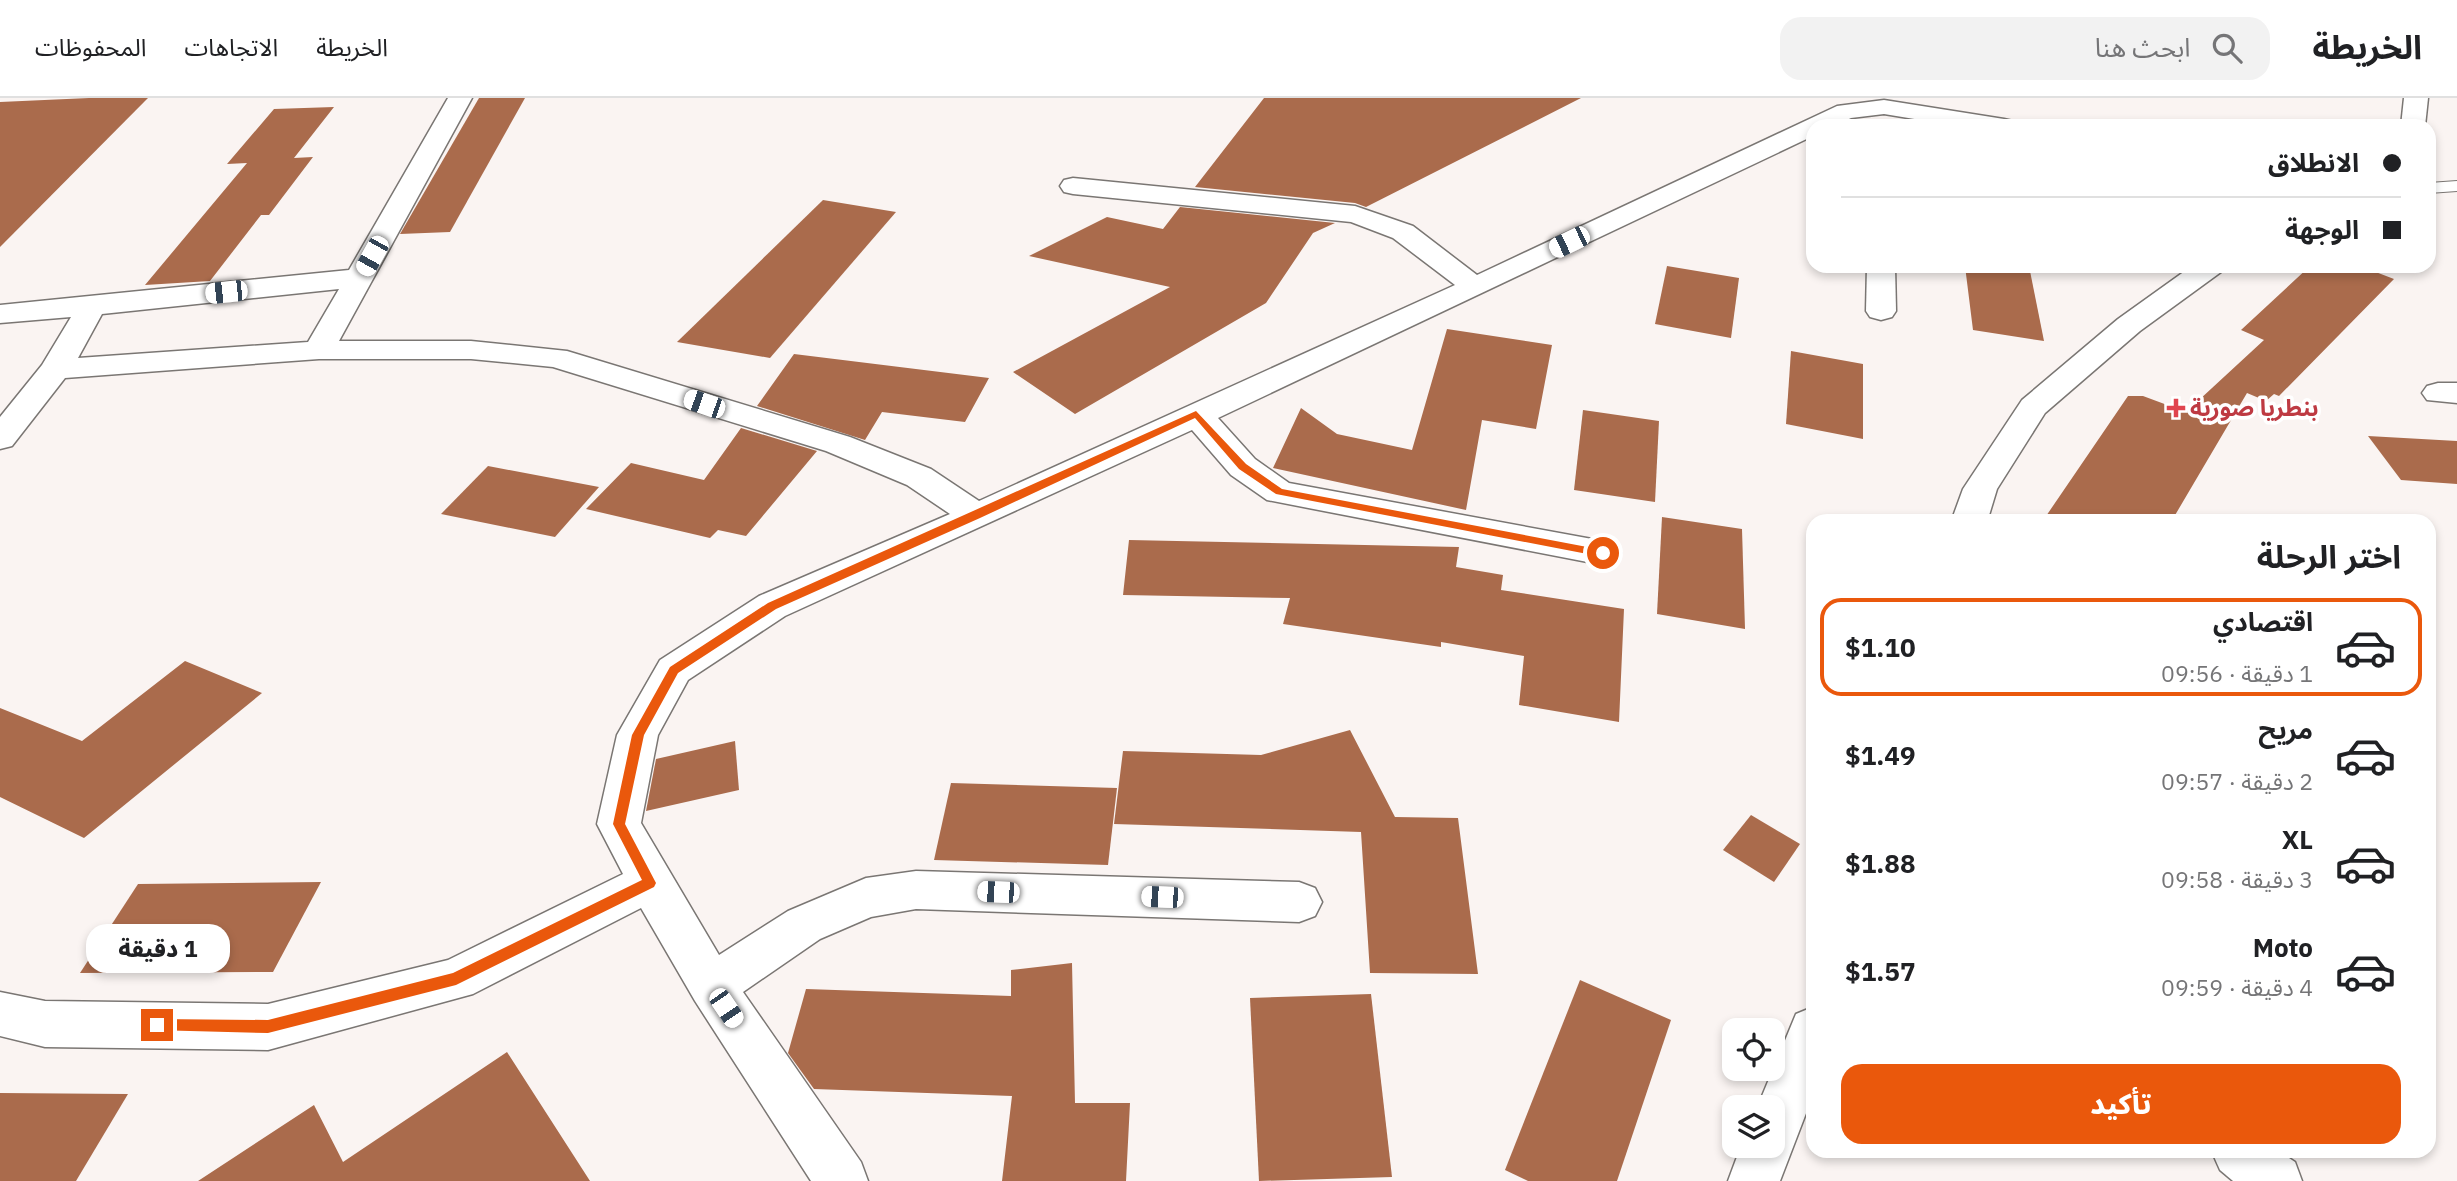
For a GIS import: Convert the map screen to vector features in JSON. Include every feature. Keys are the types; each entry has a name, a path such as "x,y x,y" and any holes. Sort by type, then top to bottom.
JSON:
{"street":[{"path":"319,350 460,98"},
{"path":"2414,119 2416,98"},
{"path":"1827,119 1846,111 1911,119"},
{"path":"842,1181 712,986 650,883 619,824 638,735 674,670 772,606 977,516 1475,287 1806,128"},
{"path":"1073,186 1355,214 1403,232 1475,287"},
{"path":"1881,273 1881,312"},
{"path":"1972,514 1980,489 2033,407 2129,324 2201,273"},
{"path":"0,314 359,278"},
{"path":"0,439 56,369 92,306"},
{"path":"56,369 319,350 471,350 556,358 838,444 919,477 977,516"},
{"path":"1196,414 1243,467 1279,492 1603,553"},
{"path":"0,1014 46,1024 268,1027 456,979 650,883"},
{"path":"712,986 804,925 866,898 916,890 1299,902"},
{"path":"1785,1102 1806,1048"},
{"path":"1754,1181 1763,1158"},
{"path":"2246,1158 2276,1181"}],"lane":[{"path":"2436,188 2457,186"}],"building":[{"path":"148,98 0,247 0,102"},
{"path":"479,98 525,98 450,232 400,234"},
{"path":"1264,98 1581,98 1366,207 1355,203 1195,187"},
{"path":"334,107 294,158 313,157 269,215 261,215 210,281 145,285 247,163 227,164 274,109"},
{"path":"823,200 896,212 770,358 677,342"},
{"path":"1180,207 1335,223 1313,233 1266,303 1075,414 1013,372 1170,287 1029,256 1107,217 1163,229"},
{"path":"1667,266 1739,278 1731,338 1655,324"},
{"path":"1966,273 2030,273 2044,341 1973,330"},
{"path":"2302,273 2378,273 2394,279 2279,396 2274,394 2266,401 2247,393 2176,514 2047,514 2128,396 2143,396 2186,412 2264,340 2241,330"},
{"path":"1447,329 1552,345 1536,429 1482,420 1466,510 1273,468 1301,408 1337,434 1412,450"},
{"path":"1791,351 1863,364 1863,439 1786,424"},
{"path":"794,354 989,378 965,422 882,412 865,440 757,406"},
{"path":"1583,410 1659,421 1655,502 1574,490"},
{"path":"741,428 817,451 746,536 718,530 710,538 586,509 631,463 704,480"},
{"path":"2368,436 2457,441 2457,484 2401,480"},
{"path":"488,466 599,487 555,537 441,514"},
{"path":"1662,517 1742,529 1745,629 1657,614"},
{"path":"1129,540 1459,547 1456,567 1503,575 1501,590 1624,609 1619,722 1519,705 1524,656 1441,642 1441,647 1283,624 1290,598 1123,595"},
{"path":"185,661 262,693 84,838 0,797 0,708 82,741"},
{"path":"1350,730 1395,817 1458,818 1478,974 1370,973 1361,832 1114,824 1123,751 1261,755"},
{"path":"735,741 739,790 646,811 656,759"},
{"path":"951,783 1117,788 1108,865 934,860"},
{"path":"1751,815 1800,844 1774,882 1723,850"},
{"path":"321,882 273,972 80,973 138,884"},
{"path":"1072,963 1075,1103 1130,1103 1126,1181 1002,1181 1012,1096 814,1089 788,1053 806,989 1011,996 1011,970"},
{"path":"1580,980 1671,1020 1617,1181 1528,1181 1505,1170"},
{"path":"1371,994 1392,1177 1259,1181 1250,998"},
{"path":"507,1052 590,1181 198,1181 314,1105 343,1162"},
{"path":"0,1093 128,1094 76,1181 0,1181"}],"place":[{"name":"بنطريا صورية","path":"2176,408"}],"route":[{"path":"157,1025 268,1027 456,979 650,883 619,824 638,735 674,670 772,606 977,516 1196,414 1243,467 1279,492 1603,553"}]}
